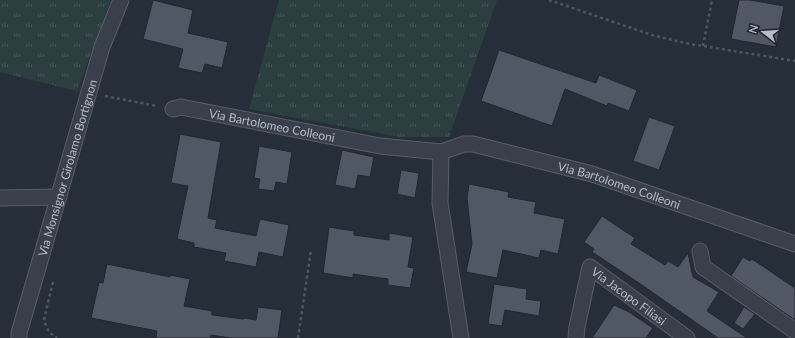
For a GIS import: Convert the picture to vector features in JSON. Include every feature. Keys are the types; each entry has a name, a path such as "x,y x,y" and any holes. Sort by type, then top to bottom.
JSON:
{"street":[{"name":"Via Monsignor Girolamo Bortignon","path":"19,338 32,285 102,47 121,0"},
{"name":"Via Bartolomeo Colleoni","path":"173,109 181,107 380,146 441,152 464,144 473,144 592,174 795,244"},
{"path":"441,152 440,203 460,338"},
{"path":"0,198 59,196"},
{"path":"700,251 703,267 795,331"},
{"name":"Via Jacopo Filiasi","path":"576,338 590,267 687,338"}],"path":[{"path":"549,0 652,35 685,43 795,61"},
{"path":"703,46 712,0"},
{"path":"104,96 173,109"},
{"path":"298,338 311,250"}],"green space":[{"path":"0,0 111,0 77,91 0,72"},
{"path":"279,0 497,0 449,137 399,137 249,109"}],"building":[{"path":"153,0 193,10 188,33 228,42 222,68 205,64 202,73 178,68 183,49 143,39"},
{"path":"739,0 750,0 784,6 776,47 731,39"},
{"path":"499,50 596,83 599,75 637,90 629,111 608,103 607,106 565,89 552,126 481,101"},
{"path":"649,117 675,126 659,170 633,161"},
{"path":"180,134 221,142 208,218 217,220 215,228 256,236 260,219 289,225 283,257 259,252 256,267 224,261 226,253 194,247 194,243 177,239 188,186 171,183"},
{"path":"259,146 292,152 287,184 276,182 274,191 258,189 260,179 254,178"},
{"path":"342,150 374,157 370,177 358,175 355,189 335,185"},
{"path":"401,170 419,173 415,198 397,194"},
{"path":"469,184 509,192 508,197 536,202 534,213 565,219 558,254 541,250 539,258 503,250 497,278 466,272 472,244 467,198"},
{"path":"602,216 635,238 631,244 665,265 668,261 678,267 688,253 693,277 719,292 707,311 747,338 718,338 592,252 594,249 584,242"},
{"path":"329,227 354,231 354,235 389,240 389,233 413,237 408,267 414,268 410,288 388,285 388,279 353,274 353,278 323,273"},
{"path":"743,257 750,261 752,259 795,288 795,320 731,276"},
{"path":"107,264 170,277 170,275 190,279 184,306 212,311 212,315 256,320 258,307 282,310 278,338 230,338 211,335 210,338 156,338 157,331 91,318 99,282 103,283"},
{"path":"494,284 527,289 526,299 541,301 539,316 505,310 502,326 488,324"},
{"path":"614,305 629,312 653,328 646,338 592,338"},
{"path":"744,307 755,314 743,329 734,323"}]}
